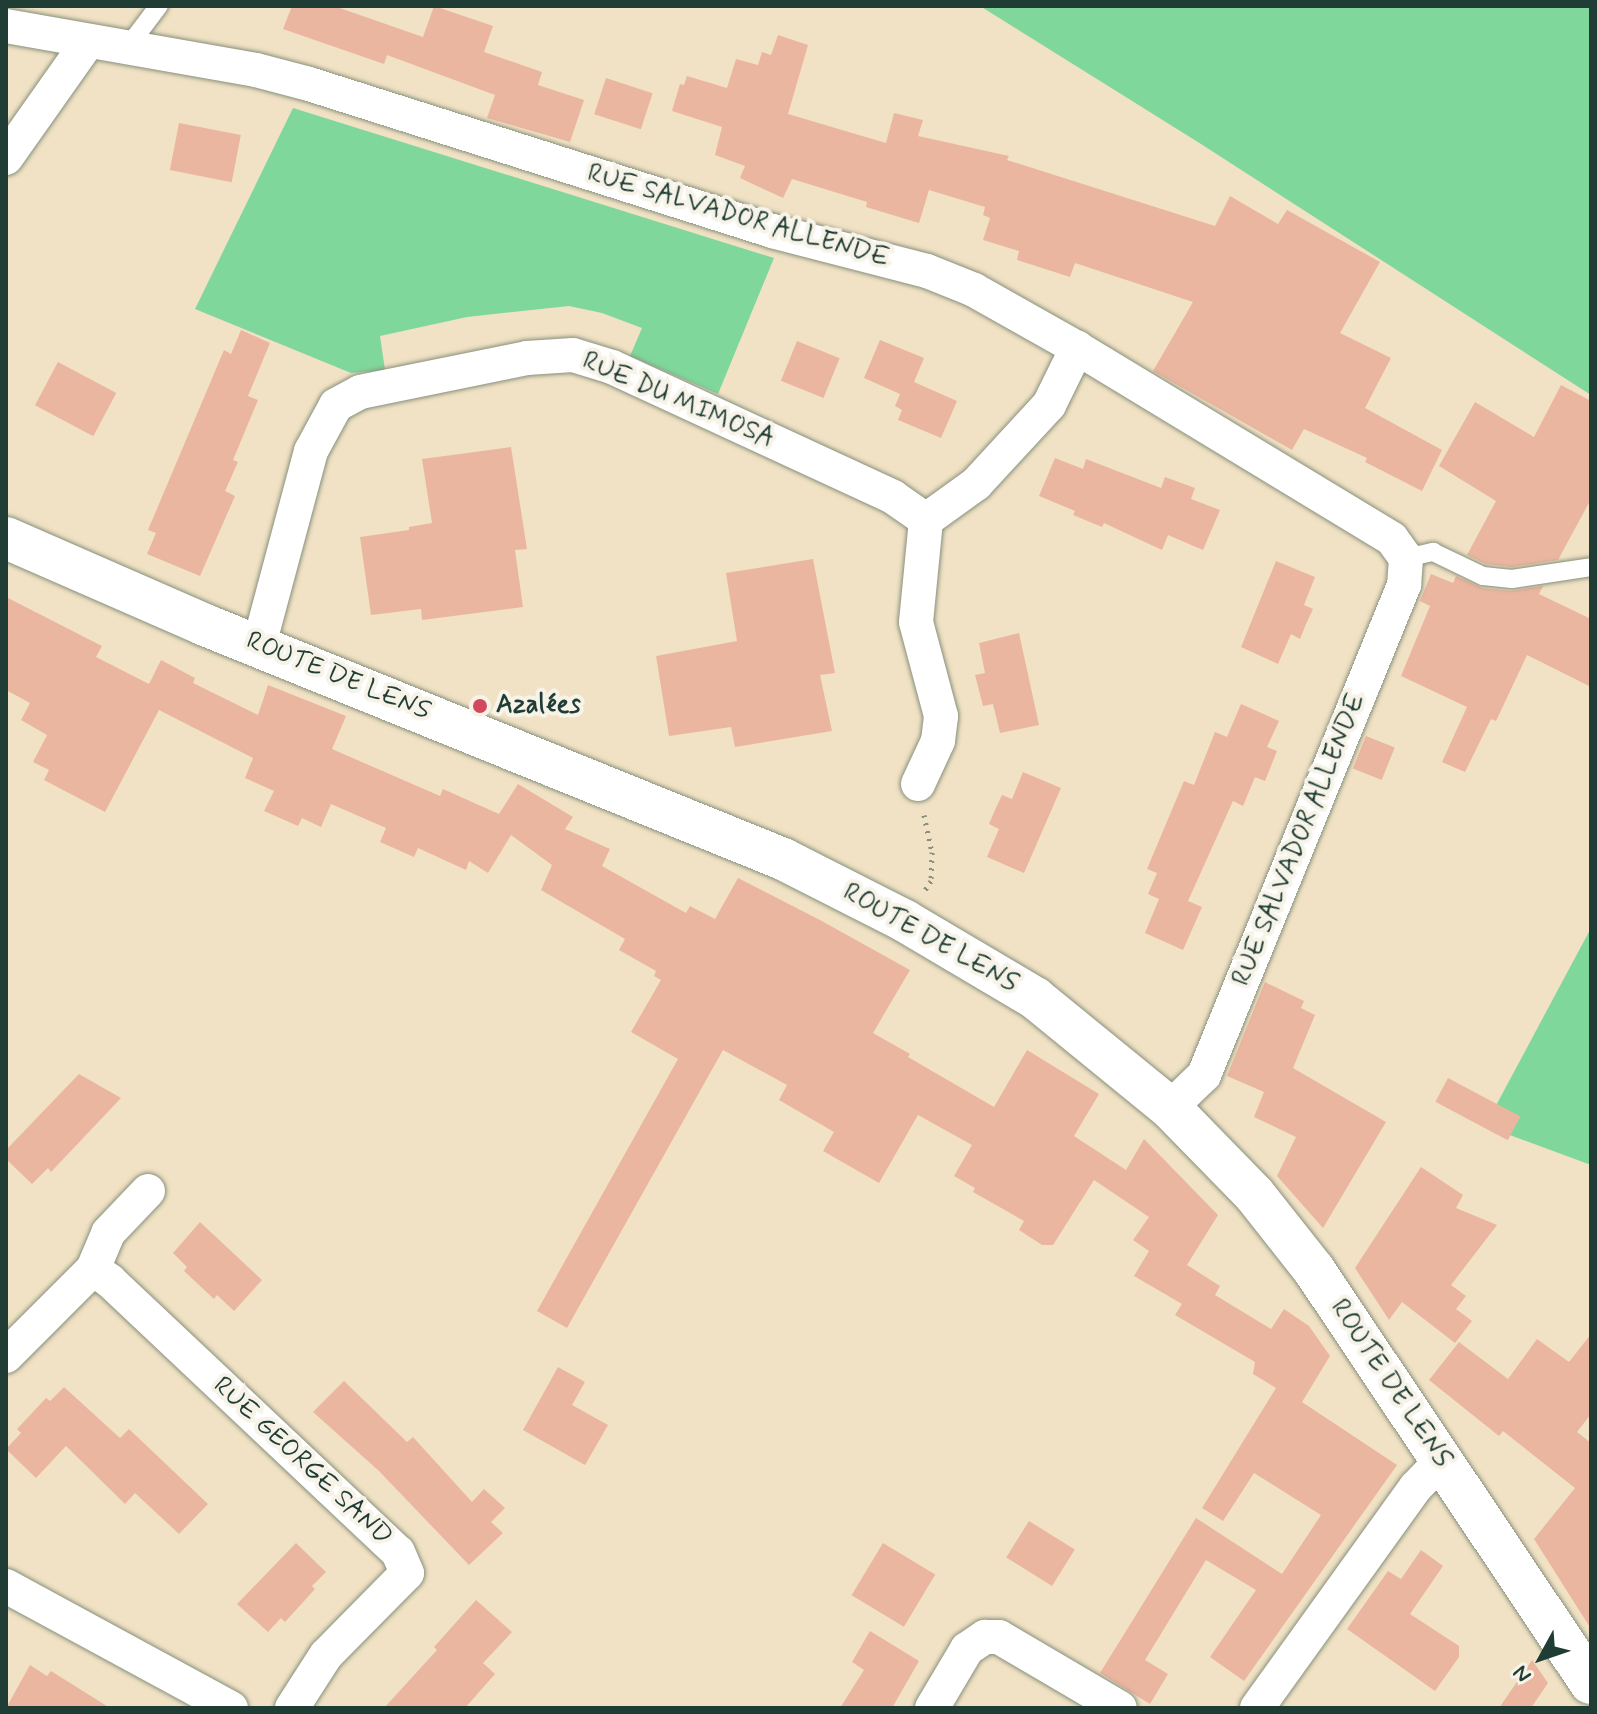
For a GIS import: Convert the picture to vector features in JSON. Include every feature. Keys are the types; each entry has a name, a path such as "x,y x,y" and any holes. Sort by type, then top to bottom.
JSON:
{"street":[{"name":"RUE SALVADOR ALLENDE","path":"6,26 87,43 256,70 309,84 772,231 927,271 974,290 1077,348 1392,539 1406,558 1404,585 1204,1075 1170,1108"},
{"path":"6,158 87,43"},
{"path":"918,784 938,741 941,716 916,622 926,520 976,484 1049,405 1077,348"},
{"name":"RUE DU MIMOSA","path":"259,645 311,451 336,405 360,392 527,358 573,355 612,367 893,497 926,520"},
{"name":"ROUTE DE LENS","path":"6,538 783,859 905,921 1035,998 1170,1108 1254,1194 1314,1270 1591,1683"},
{"path":"6,1356 93,1269 108,1233 148,1191"},
{"name":"RUE GEORGE SAND","path":"93,1269 118,1288 398,1552 407,1573 326,1655 292,1708"},
{"path":"1257,1708 1416,1487 1441,1461"},
{"path":"6,1586 231,1708"},
{"path":"932,1708 967,1649 985,1637 999,1637 1120,1708"}],"lane":[{"path":"131,50 136,36 159,6"},
{"path":"1406,558 1433,552 1483,576 1512,579 1591,567"}],"path":[{"path":"905,921 931,881 932,852 918,784"}],"green space":[{"path":"980,6 1591,6 1591,395 1201,144"},
{"path":"293,108 774,258 718,394 630,356 642,328 602,313 569,306 467,317 380,336 385,370 351,373 195,309"},
{"path":"1591,928 1591,1165 1485,1126"}],"building":[{"path":"292,6 334,6 423,37 434,6 493,26 484,52 542,72 538,85 584,100 570,142 487,118 495,95 387,55 384,64 283,29"},
{"path":"778,35 808,45 788,114 886,143 894,113 923,120 918,136 1009,156 1007,160 1215,226 1230,196 1278,224 1287,210 1380,262 1340,333 1391,358 1365,408 1442,450 1422,491 1365,462 1367,458 1304,429 1292,450 1153,371 1193,302 1075,263 1070,277 1017,260 1019,251 983,240 990,218 983,215 985,207 929,190 919,223 866,207 867,202 792,179 783,198 740,178 745,166 715,155 722,127 672,111 680,84 684,85 687,76 727,88 736,59 758,65 762,52 771,55"},
{"path":"606,78 653,93 641,129 594,114"},
{"path":"179,123 241,135 232,182 170,170"},
{"path":"241,330 270,343 248,396 258,400 233,460 238,462 225,491 235,496 200,576 147,554 156,533 148,530 224,350 231,354"},
{"path":"880,340 924,358 914,382 957,401 941,438 898,420 902,410 895,406 900,394 864,378"},
{"path":"797,341 840,358 824,398 781,381"},
{"path":"58,362 116,393 93,436 35,405"},
{"path":"1561,385 1591,401 1591,499 1558,560 1512,567 1486,564 1467,555 1496,501 1439,466 1475,402 1534,437"},
{"path":"511,447 527,549 515,550 523,607 422,620 421,609 371,615 360,537 409,530 409,527 432,523 422,459"},
{"path":"1055,458 1083,469 1086,459 1161,488 1165,477 1195,488 1191,499 1220,510 1203,550 1168,535 1162,550 1104,523 1102,527 1073,515 1075,511 1039,496"},
{"path":"813,559 835,673 820,675 832,731 735,747 731,727 669,736 656,656 737,641 726,573"},
{"path":"1276,561 1315,577 1304,605 1313,609 1300,639 1291,634 1278,664 1241,647"},
{"path":"1431,574 1453,583 1456,576 1482,588 1511,591 1543,586 1539,594 1591,619 1591,687 1527,655 1496,721 1491,719 1465,772 1442,762 1467,707 1401,676 1430,606 1420,601"},
{"path":"6,597 102,646 96,657 149,684 161,660 195,678 193,683 258,715 268,685 346,716 332,749 440,796 443,789 499,814 518,784 573,817 565,829 610,849 602,866 686,913 690,906 715,919 738,878 820,920 910,970 873,1033 994,1107 1027,1050 1099,1094 1074,1136 1126,1170 1144,1139 1218,1215 1187,1265 1220,1286 1215,1295 1271,1329 1284,1309 1309,1326 1330,1356 1302,1402 1397,1465 1244,1681 1210,1657 1256,1590 1206,1560 1145,1660 1168,1674 1150,1704 1100,1673 1196,1518 1282,1574 1321,1515 1254,1473 1223,1521 1202,1508 1276,1388 1253,1374 1255,1362 1175,1315 1182,1304 1134,1276 1149,1251 1133,1240 1149,1217 1094,1180 1053,1245 1042,1245 1019,1230 1024,1221 973,1192 975,1188 954,1176 972,1145 918,1115 879,1183 823,1151 834,1132 779,1100 787,1085 723,1050 567,1328 537,1311 678,1059 631,1032 661,980 654,976 656,971 619,950 625,939 541,890 552,865 511,835 488,873 469,861 466,870 418,848 414,857 380,842 386,828 331,804 321,827 302,818 298,826 264,811 274,791 245,778 253,758 159,710 105,812 44,780 49,770 33,762 47,735 21,720 30,703 6,690"},
{"path":"1019,633 1039,725 1000,733 993,704 983,706 975,675 985,673 979,643"},
{"path":"1241,704 1279,721 1267,747 1277,751 1265,781 1255,777 1243,806 1233,801 1188,901 1202,907 1183,950 1145,933 1159,899 1148,894 1157,873 1147,869 1184,781 1194,785 1215,732 1227,737"},
{"path":"1366,736 1395,748 1382,780 1353,768"},
{"path":"1023,772 1061,788 1024,873 987,857 999,829 989,824 1002,795 1012,799"},
{"path":"1265,982 1304,1001 1301,1008 1315,1015 1293,1068 1386,1122 1323,1228 1277,1176 1296,1137 1254,1117 1264,1092 1227,1076"},
{"path":"79,1074 121,1098 51,1172 48,1168 32,1184 6,1159 6,1150"},
{"path":"1448,1078 1520,1116 1508,1140 1435,1102"},
{"path":"1421,1167 1463,1195 1456,1208 1497,1225 1451,1285 1466,1296 1456,1309 1472,1321 1455,1343 1402,1302 1389,1320 1355,1268"},
{"path":"200,1222 262,1280 234,1311 217,1295 214,1299 184,1271 187,1267 173,1253"},
{"path":"1591,1334 1591,1414 1577,1432 1591,1443 1591,1629 1534,1539 1575,1488 1503,1431 1499,1436 1429,1380 1459,1342 1508,1379 1537,1339 1569,1362"},
{"path":"558,1367 585,1382 572,1405 608,1425 585,1465 523,1430"},
{"path":"344,1381 407,1442 413,1437 472,1502 484,1489 505,1508 491,1522 503,1533 469,1565 379,1471 313,1412"},
{"path":"64,1387 120,1438 129,1429 208,1504 179,1534 135,1493 125,1504 66,1446 36,1478 6,1449 21,1433 17,1429 46,1398 50,1401"},
{"path":"1029,1521 1075,1550 1052,1586 1006,1557"},
{"path":"296,1543 326,1572 285,1622 281,1618 268,1632 237,1604"},
{"path":"883,1543 935,1574 904,1627 852,1595"},
{"path":"1421,1550 1443,1566 1410,1614 1459,1646 1459,1657 1435,1691 1347,1629 1388,1571 1401,1579"},
{"path":"476,1600 512,1632 483,1663 495,1674 465,1708 384,1708 437,1650 434,1647"},
{"path":"870,1631 919,1661 892,1708 840,1708 864,1670 852,1662"},
{"path":"1532,1660 1548,1683 1531,1708 1499,1708"},
{"path":"30,1665 47,1676 51,1671 110,1708 6,1708"}],"place":[{"name":"Azalées","path":"480,706"}]}
